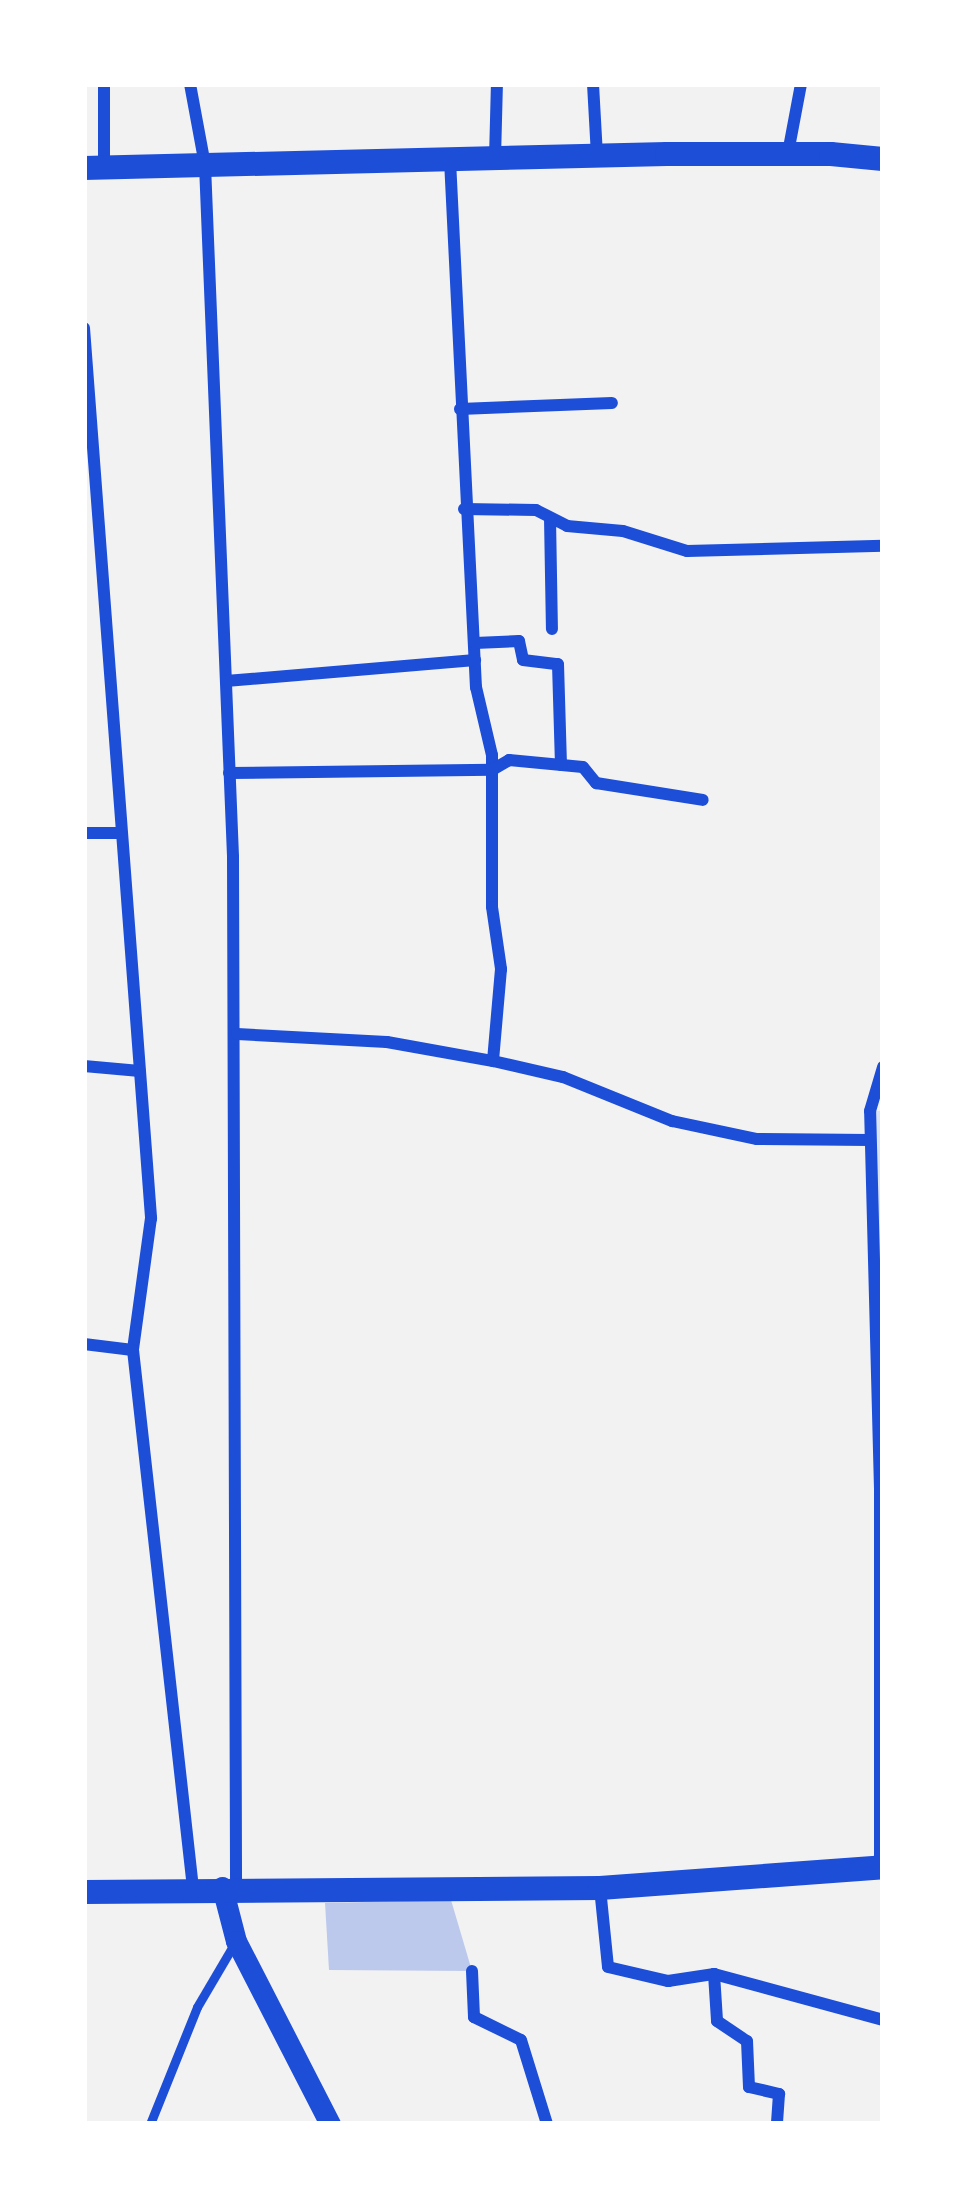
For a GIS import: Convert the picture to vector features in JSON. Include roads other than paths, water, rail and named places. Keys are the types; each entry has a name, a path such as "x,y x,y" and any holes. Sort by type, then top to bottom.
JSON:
{"main road":[{"path":"94,168 788,154 883,160"},
{"path":"84,1892 229,1887 599,1888 881,1867"}],"street":[{"path":"94,168 104,84"},
{"path":"190,84 205,165 237,1034 229,1887 236,1941 330,2124"},
{"path":"495,159 496,84"},
{"path":"593,84 597,156"},
{"path":"788,154 801,84"},
{"path":"450,160 464,509 475,660 492,770 492,907 501,969 494,1061"},
{"path":"84,328 151,1218 133,1350 193,1888"},
{"path":"460,409 612,403"},
{"path":"464,509 536,510 567,526 622,530 687,551 883,546"},
{"path":"550,518 553,629"},
{"path":"475,643 519,640 523,659 558,664 561,765"},
{"path":"226,681 475,660"},
{"path":"230,772 492,770 509,760 583,767 596,783 703,800"},
{"path":"84,833 121,833"},
{"path":"237,1034 387,1042 494,1061 563,1077 672,1121 757,1139 870,1140"},
{"path":"84,1066 140,1071"},
{"path":"881,1867 880,1490 870,1111 883,1067"},
{"path":"84,1344 133,1350"},
{"path":"599,1888 608,1967 668,1981 714,1974 883,2020"},
{"path":"472,1971 474,2017 521,2040 547,2124"},
{"path":"714,1974 717,2021 747,2041 749,2087 779,2094 777,2124"}],"lane":[{"path":"150,2124 197,2007 236,1941"}]}
